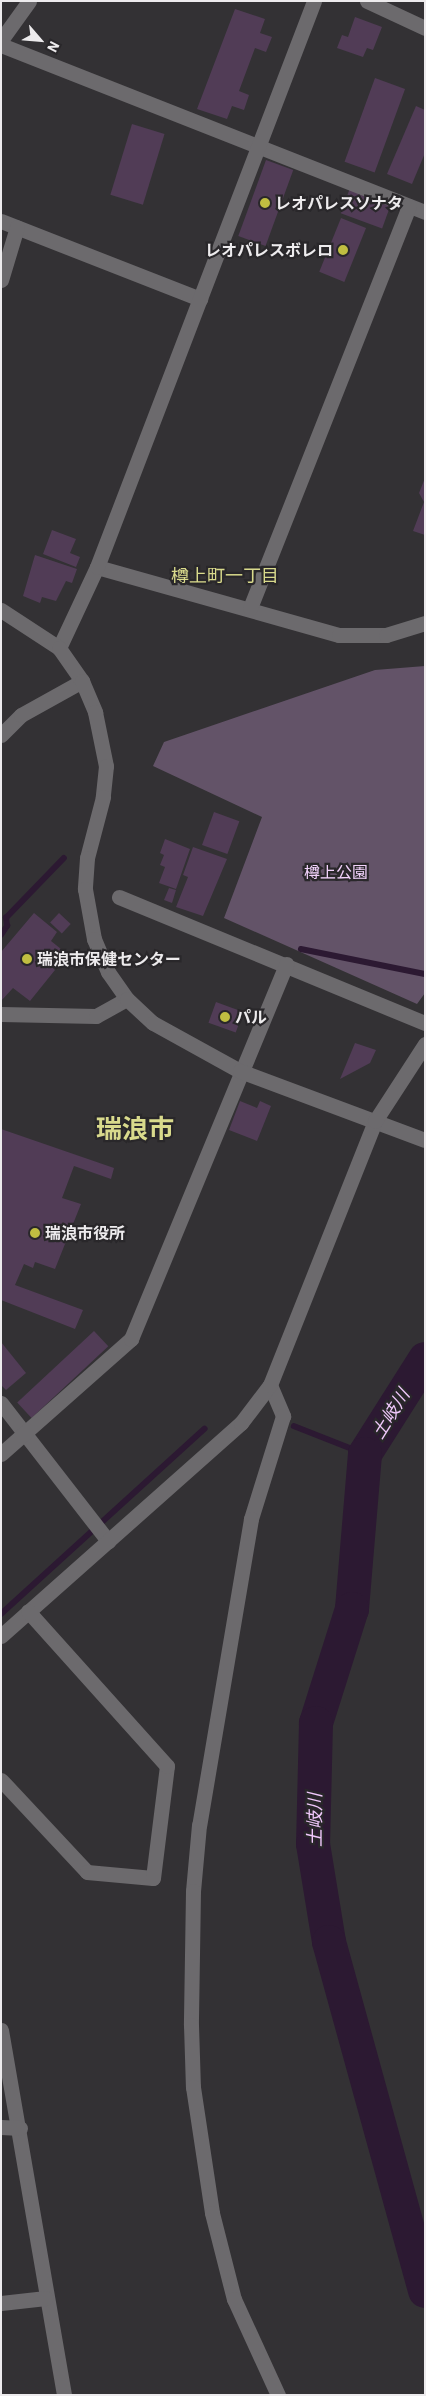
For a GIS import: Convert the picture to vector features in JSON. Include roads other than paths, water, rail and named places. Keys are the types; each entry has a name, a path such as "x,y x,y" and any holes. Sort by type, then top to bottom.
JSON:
{"street":[{"path":"1,40 29,1"},
{"path":"59,648 97,567 314,1"},
{"path":"367,1 425,28"},
{"path":"1,45 425,212"},
{"path":"250,608 409,206"},
{"path":"1,221 200,299"},
{"path":"1,280 17,227"},
{"path":"97,567 250,608 339,635 386,635 425,623"},
{"path":"1,610 59,648 82,681 100,728 106,766 103,797 87,858 88,916 101,957 127,999 153,1022 240,1071 425,1140"},
{"path":"1,735 21,715 82,681"},
{"path":"119,897 286,964 425,1023"},
{"path":"1,1454 131,1339 240,1071 286,964"},
{"path":"1,1014 96,1016 127,999"},
{"path":"1,1636 28,1611 101,1532 241,1423 270,1386 375,1121 425,1044"},
{"path":"270,1386 282,1416 252,1519 199,1825 193,1892 191,2025 193,2087 212,2212 234,2299 278,2395"},
{"path":"1,1403 101,1532"},
{"path":"1,1780 86,1872 153,1878 167,1766 28,1611"},
{"path":"1,2030 20,2128 46,2298 64,2395"},
{"path":"1,2128 20,2128"},
{"path":"1,2303 46,2298"}],"waterway":[{"path":"1,935 7,926 6,918 64,858"},
{"path":"301,949 425,974"},
{"name":"土岐川","path":"425,1359 365,1454 352,1609 316,1723 313,1844 329,1942 425,2291"},
{"path":"294,1426 365,1454"},
{"path":"1,1614 204,1429"}],"place":[{"name":"レオパレスソナタ","path":"265,203"},
{"name":"レオパレスボレロ","path":"343,250"},
{"name":"瑞浪市保健センター","path":"27,959"},
{"name":"パル","path":"225,1017"},
{"name":"瑞浪市役所","path":"35,1233"}],"district":[{"name":"樽上町一丁目","path":"225,576"},
{"name":"瑞浪市","path":"135,1129"}],"park label":[{"name":"樽上公園","path":"336,872"}]}
